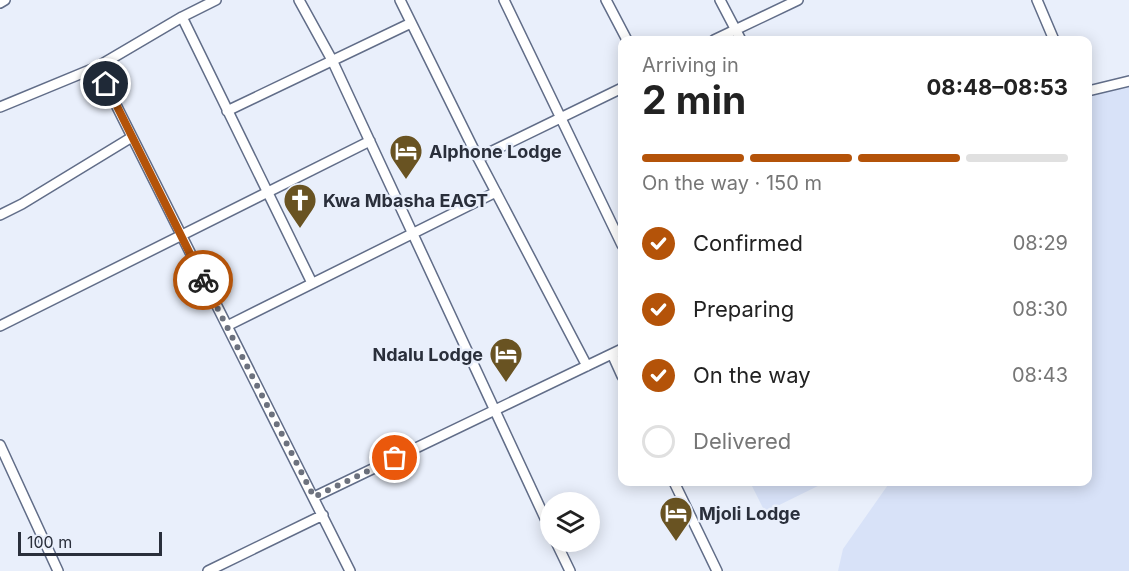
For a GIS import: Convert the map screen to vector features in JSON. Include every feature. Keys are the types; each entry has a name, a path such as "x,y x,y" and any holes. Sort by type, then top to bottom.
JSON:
{"street":[{"path":"0,3 5,0"},
{"path":"0,106 97,67 182,17 216,0"},
{"path":"299,0 332,60 540,507"},
{"path":"400,0 478,158 587,366"},
{"path":"504,0 618,237"},
{"path":"606,0 625,36"},
{"path":"720,0 739,36"},
{"path":"722,36 798,0"},
{"path":"1037,0 1052,36"},
{"path":"182,17 266,193 312,283"},
{"path":"227,111 411,23"},
{"path":"97,67 350,571"},
{"path":"1092,90 1129,81"},
{"path":"478,158 618,90"},
{"path":"0,215 132,137"},
{"path":"0,326 369,141"},
{"path":"226,326 496,192"},
{"path":"314,497 618,351"},
{"path":"612,354 618,367"},
{"path":"0,445 58,571"},
{"path":"676,486 717,571"},
{"path":"208,571 323,515"},
{"path":"561,552 570,571"}],"shaded area":[{"path":"1129,82 1129,571 838,571 843,549 887,486 1092,486 1092,91"},
{"path":"752,486 818,486 765,512"}],"way so far":[{"path":"203,280 314,497 395,458"}],"place":[{"name":"Alphone Lodge","path":"406,180"},
{"name":"Kwa Mbasha EAGT","path":"300,229"},
{"name":"Ndalu Lodge","path":"506,383"},
{"name":"Mjoli Lodge","path":"676,542"}],"route":[{"path":"106,84 203,280"}]}
